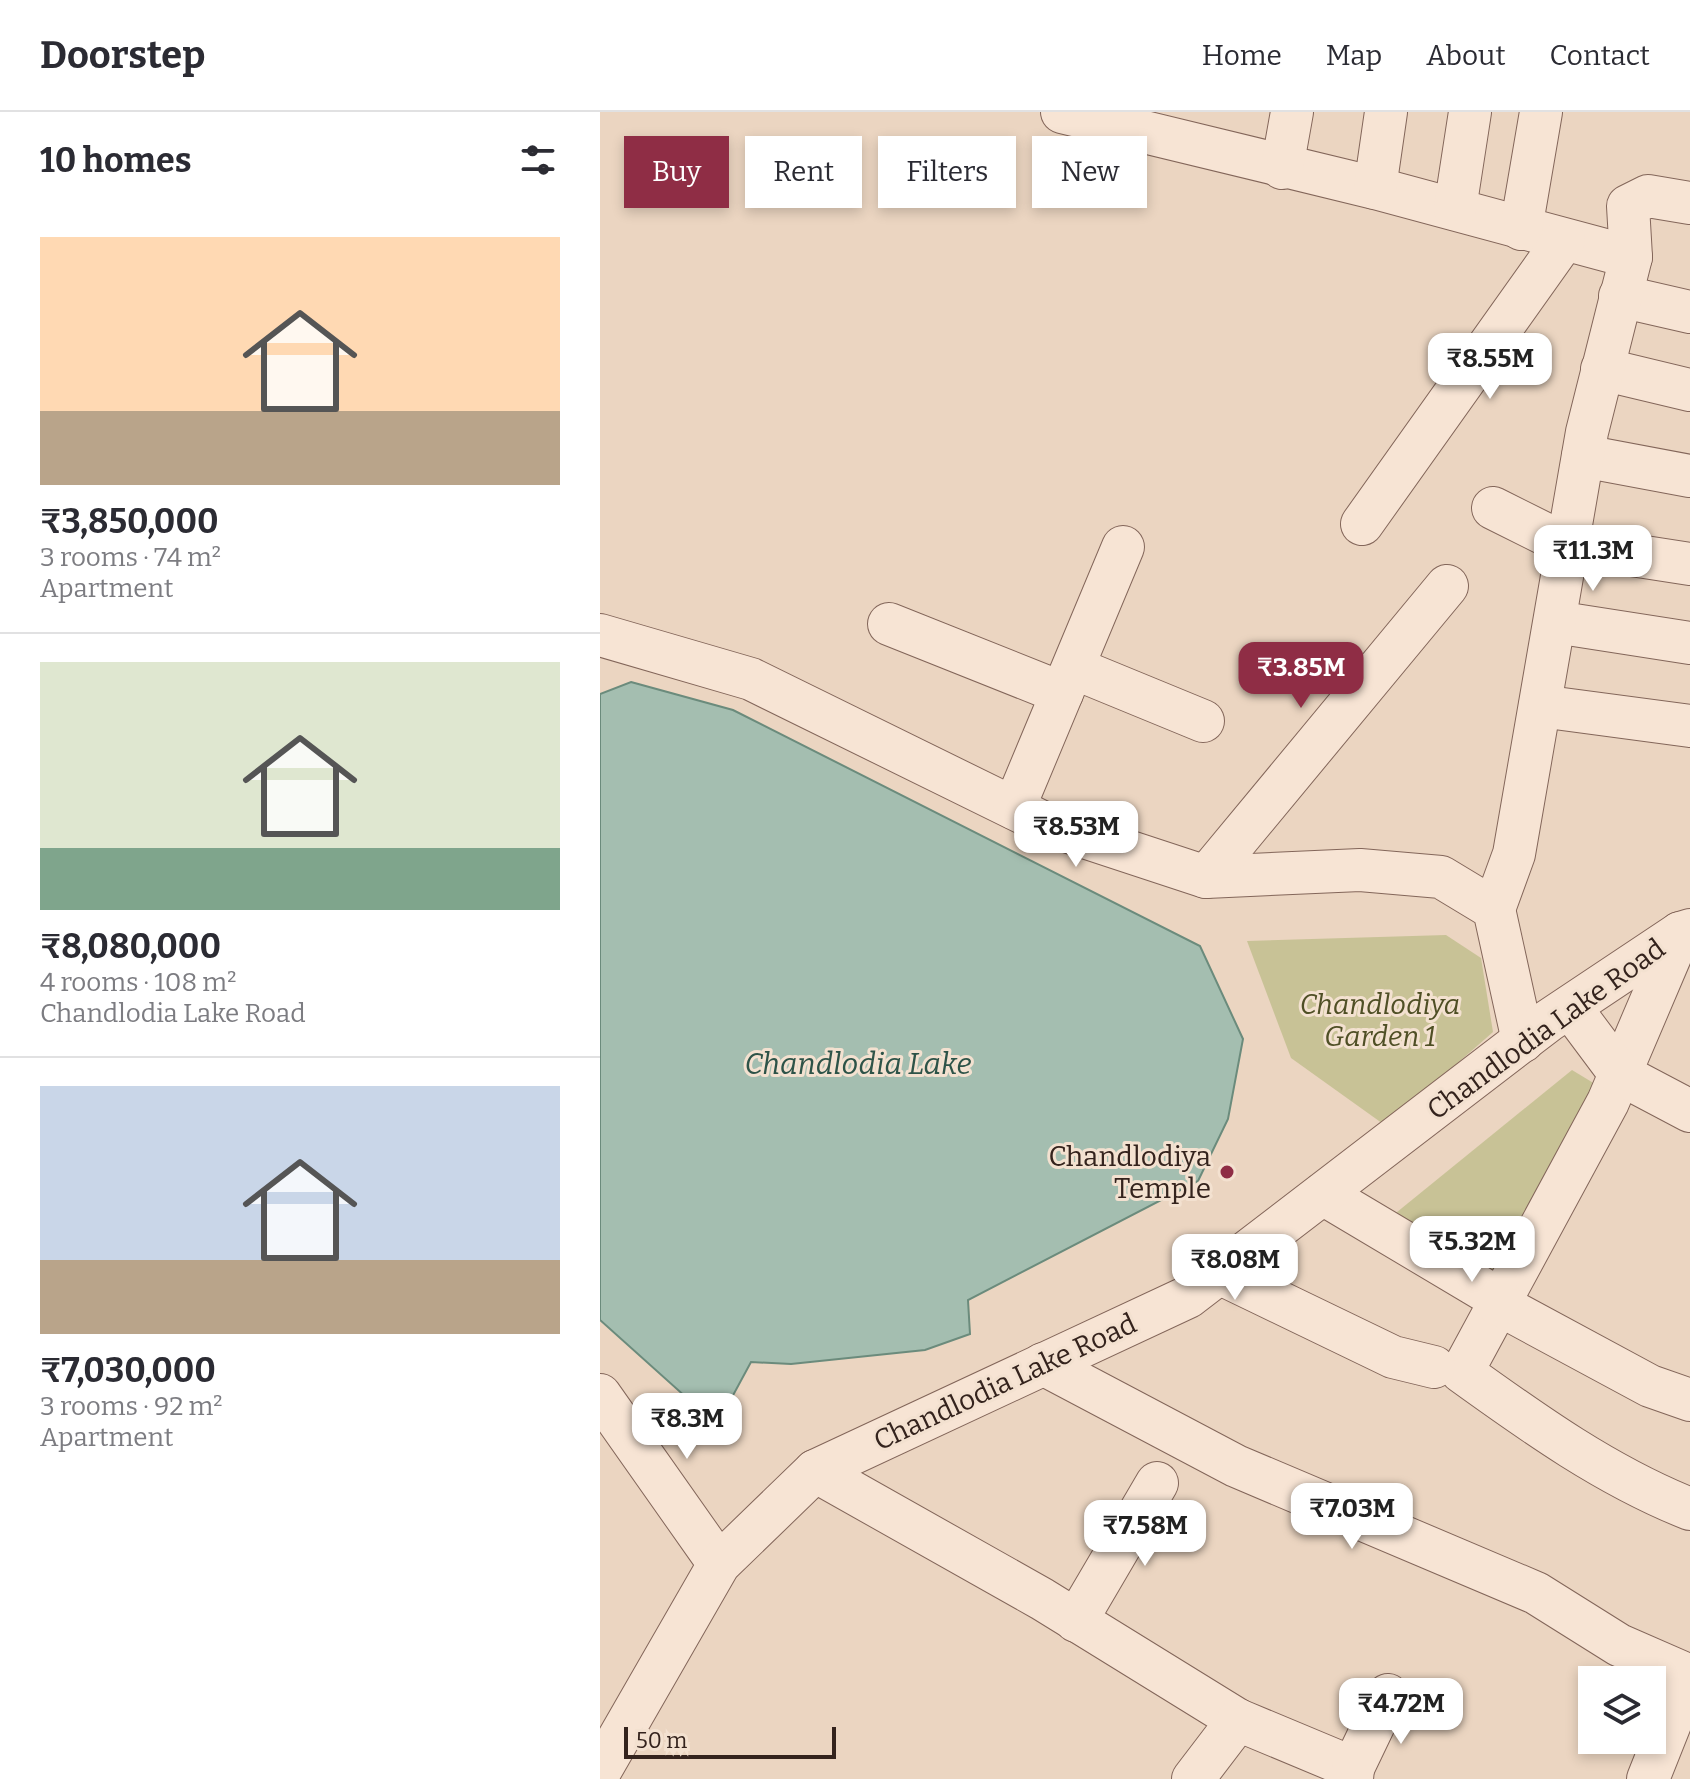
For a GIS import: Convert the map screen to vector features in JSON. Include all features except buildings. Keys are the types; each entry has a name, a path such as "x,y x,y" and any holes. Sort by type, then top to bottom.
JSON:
{"street":[{"path":"1062,112 1205,129 1282,168 1375,188 1564,240 1690,312"},
{"path":"1282,168 1292,112"},
{"path":"1375,188 1386,112"},
{"path":"1455,209 1470,112"},
{"path":"1521,229 1541,112"},
{"path":"1523,1041 1494,909 1514,854 1583,456 1626,276 1628,206 1648,196 1690,203"},
{"path":"1362,524 1564,240"},
{"path":"1602,369 1690,390"},
{"path":"1583,456 1690,476"},
{"path":"1493,508 1567,545 1690,564"},
{"path":"1014,808 1123,547"},
{"path":"1206,877 1447,586"},
{"path":"1555,622 1690,643"},
{"path":"889,624 1203,721"},
{"path":"600,635 751,679 1048,825 1206,877 1360,870 1441,877 1494,909"},
{"path":"1540,706 1690,726"},
{"path":"1685,932 1608,1102 1462,1372 1554,1438 1663,1499 1690,1509"},
{"name":"Chandlodia Lake Road","path":"600,1771 719,1564 815,1471 1188,1297 1523,1041 1685,932"},
{"path":"1570,1007 1620,1074 1690,1111"},
{"path":"1323,1194 1499,1302 1650,1386 1690,1400"},
{"path":"1219,1273 1393,1357 1434,1367"},
{"path":"1043,1364 1236,1466 1536,1593 1619,1645 1689,1676 1648,1779"},
{"path":"600,1395 719,1564"},
{"path":"815,1471 1076,1621 1238,1720 1352,1774 1388,1695"},
{"path":"1076,1621 1157,1483"},
{"path":"1193,1779 1238,1720"}],"green space":[{"name":"Chandlodiya Garden 1","path":"1446,935 1481,958 1493,1032 1386,1126 1291,1058 1247,941"},
{"path":"1572,1070 1610,1093 1492,1284 1386,1221"}],"water":[{"name":"Chandlodia Lake","path":"631,682 733,710 1200,946 1243,1039 1228,1119 1198,1181 968,1300 970,1334 925,1350 791,1364 751,1362 717,1425 600,1320 600,694"}],"place":[{"name":"Chandlodiya Temple","path":"1227,1172"}]}
